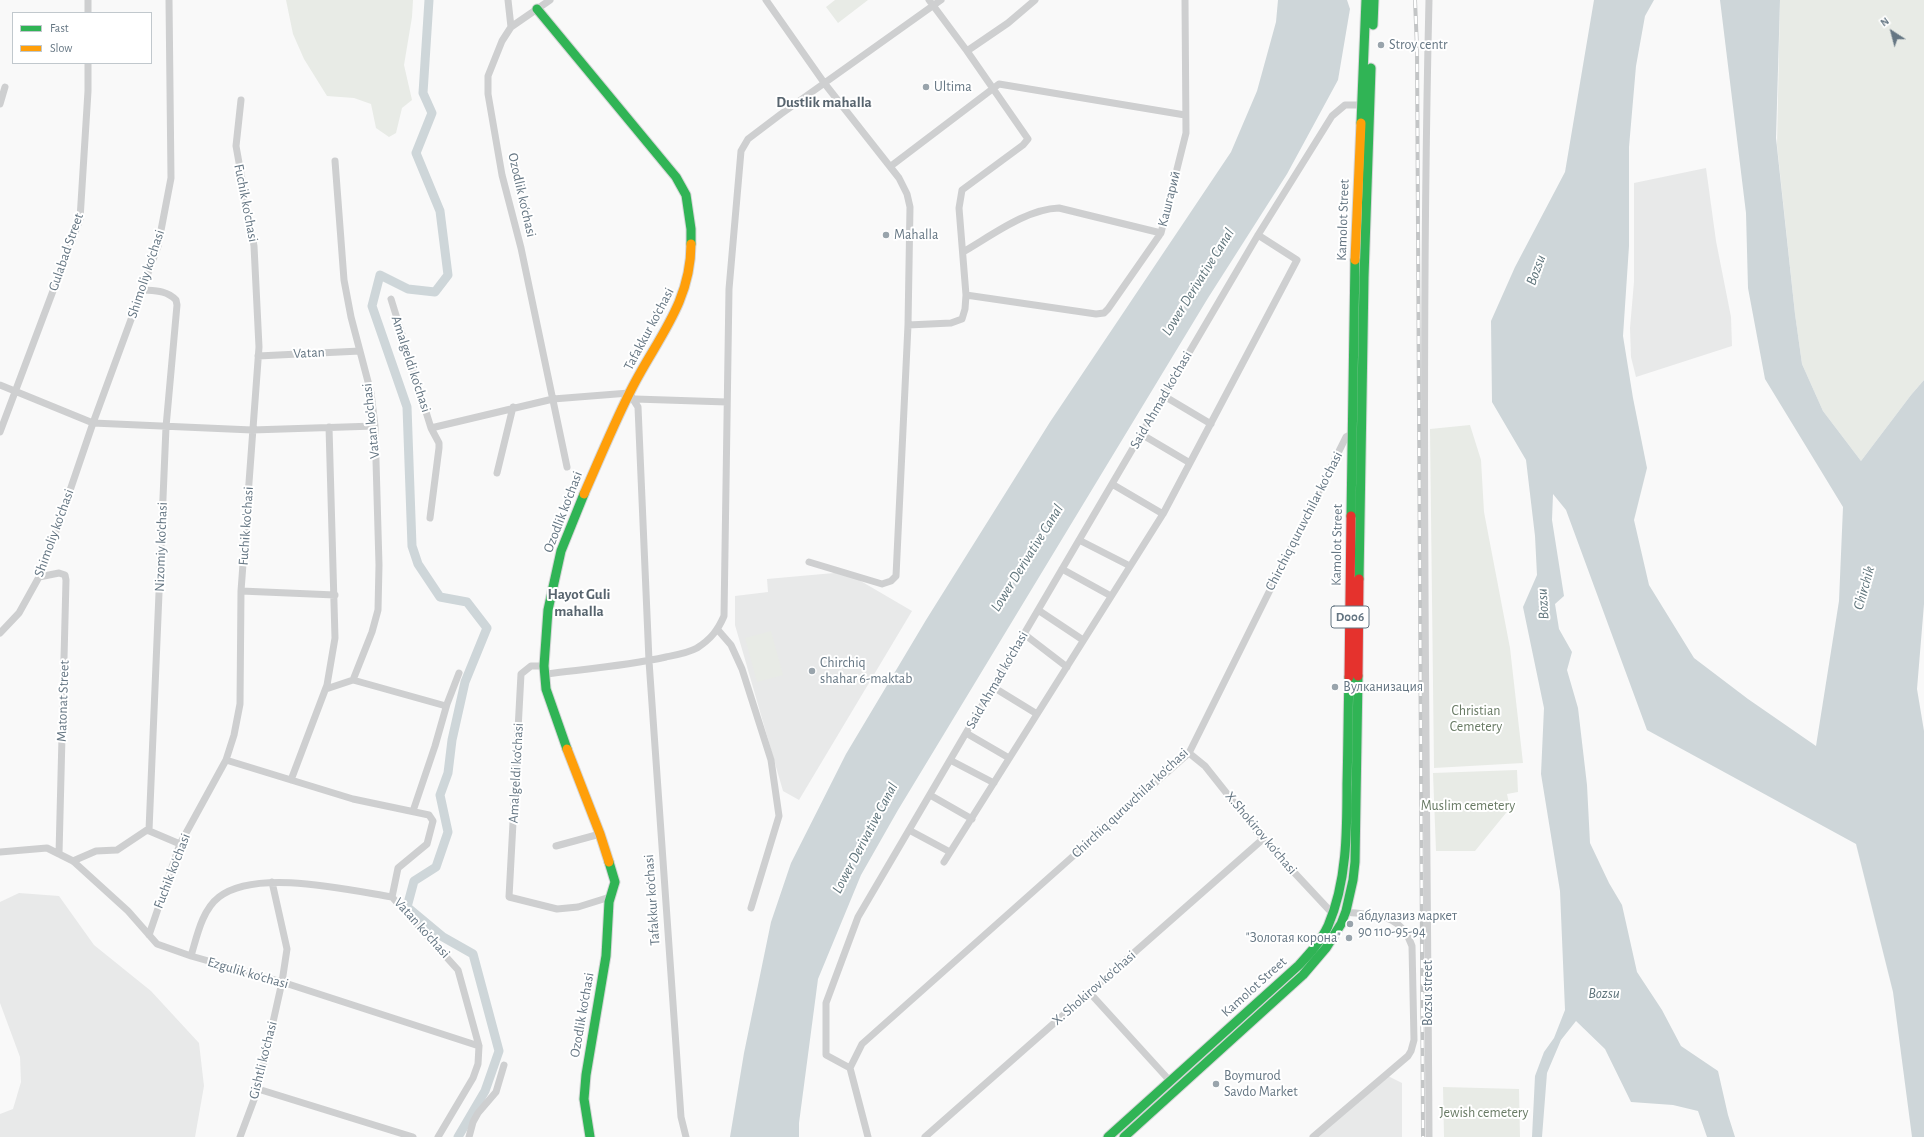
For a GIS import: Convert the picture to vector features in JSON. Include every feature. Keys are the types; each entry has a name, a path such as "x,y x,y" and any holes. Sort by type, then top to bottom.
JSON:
{"main road":[{"name":"Kamolot Street","path":"1124,1137 1303,975 1329,947 1346,912 1355,862 1364,277 1366,0"},
{"name":"Kamolot Street","path":"1108,1137 1299,965 1319,942 1332,913 1339,890 1345,848 1355,271 1365,105 1374,0"},
{"name":"Tafakkur ko‘chasi","path":"537,9 676,178 686,195 689,207 691,252 685,290 678,307 632,396"},
{"name":"Ozodlik ko‘chasi","path":"590,1137 587,1126 584,1099 586,1075 606,956 607,912 615,882 600,834 557,724 546,689 544,670 549,599 561,550 577,509 632,396"}],"street":[{"path":"88,0 88,12"},
{"name":"Shimoliy ko‘chasi","path":"93,423 158,246 171,178 169,0"},
{"path":"508,0 511,27 550,0"},
{"path":"766,0 825,84 900,178 907,194 910,207 908,325 896,576 891,581 882,584 809,562"},
{"path":"544,670 649,661 683,653 696,648 708,640 718,630 724,616 729,289 741,151 748,139 781,114 825,84 931,3 941,0"},
{"path":"967,51 1008,23 1035,0"},
{"name":"Кашгарий","path":"966,295 1096,314 1104,313 1161,233 1186,133 1185,0"},
{"name":"Bozsu street","path":"1429,0 1425,184 1424,487 1428,849 1429,1137"},
{"path":"908,325 951,323 962,319 965,309 966,295 959,208 962,190 1023,145 1028,139 967,51 931,3"},
{"name":"Ozodlik ko‘chasi","path":"511,27 502,41 488,76 488,94 502,175 520,248 567,467"},
{"name":"Gulabad Street","path":"0,432 80,219 88,91 88,64"},
{"path":"891,166 999,84 1185,115"},
{"path":"0,104 5,87"},
{"name":"Fuchik ko'chasi","path":"149,935 180,844 226,760 234,735 240,704 241,591 258,356 254,246 236,146 240,100"},
{"name":"Said Ahmad ko‘chasi","path":"850,1068 826,1055 826,1003 858,917 1258,234 1332,116 1345,105 1365,105"},
{"name":"Vatan ko'chasi","path":"335,161 344,280 371,392 375,426 379,565 378,610 372,632 352,680"},
{"path":"963,252 1027,215 1047,208 1059,208 1161,233"},
{"path":"944,862 1163,514 1297,260 1258,234"},
{"name":"Nizomiy ko'chasi","path":"142,290 171,294 176,300 166,428 149,830"},
{"name":"Amalgeldi ko‘chasi","path":"391,299 431,428 438,440 440,448 430,518"},
{"name":"Vatan","path":"258,356 360,351"},
{"path":"0,385 93,423 166,428 252,430 375,426"},
{"path":"553,399 632,396 728,402"},
{"name":"Tafakkur ko‘chasi","path":"632,396 638,407 639,414 649,661 681,1117 686,1137"},
{"path":"1164,396 1211,424"},
{"name":"Amalgeldi ko‘chasi","path":"431,428 513,407 553,399"},
{"path":"497,473 513,407"},
{"name":"Shimoliy ko'chasi","path":"0,633 20,613 39,577 93,423"},
{"path":"291,780 326,689 333,660 335,638 335,595 329,428"},
{"path":"1141,434 1190,463"},
{"name":"Chirchiq quruvchilar ko'chasi","path":"850,1068 862,1044 1189,753 1346,437 1352,434"},
{"path":"1112,484 1163,514"},
{"path":"1079,540 1130,566"},
{"path":"1062,569 1111,596"},
{"name":"Matonat Street","path":"39,577 59,573 65,575 66,580 59,854"},
{"path":"241,591 335,595"},
{"path":"1038,610 1083,640"},
{"path":"718,630 731,645 742,669 771,760 779,816 751,908"},
{"path":"1024,634 1067,667"},
{"name":"Amalgeldi ko‘chasi","path":"544,670 531,666 521,674 509,897 557,909 578,907 610,897"},
{"path":"413,812 435,746 446,706 459,673"},
{"path":"326,689 352,680 446,706"},
{"path":"993,687 1037,714"},
{"path":"966,733 1009,758"},
{"name":"X.Shokirov ko‘chasi","path":"1189,753 1205,766 1263,839 1332,913"},
{"name":"Vatan ko'chasi","path":"226,760 353,799 429,815 433,821 427,844 398,868 392,897 458,970 479,1046 478,1064 473,1078 438,1137"},
{"path":"950,760 994,783"},
{"path":"930,795 972,819"},
{"path":"73,861 96,851 117,850 149,830 180,844"},
{"path":"909,830 950,852"},
{"path":"556,846 600,834"},
{"name":"X. Shokirov ko‘chasi","path":"925,1137 1263,839"},
{"name":"Ezgulik ko'chasi","path":"0,852 47,848 73,861 128,911 157,944 191,956 282,982 479,1046"},
{"path":"191,956 198,931 207,912 218,897 232,888 272,882 338,888 392,897"},
{"name":"Gishtli ko‘chasi","path":"240,1137 258,1089 282,982 287,949 272,882"},
{"path":"1314,1137 1408,1056 1414,1040 1412,946 1409,938 1404,929 1391,918 1346,912"},
{"path":"1089,992 1170,1081"},
{"path":"469,1137 476,1118 496,1092 504,1065"},
{"path":"850,1068 868,1137"},
{"path":"258,1089 413,1137"}],"shaded area":[{"path":"1706,168 1716,241 1731,317 1732,346 1636,377 1631,357 1630,328 1634,282 1634,183"},
{"name":"Chirchiq shahar 6-maktab","path":"847,573 912,611 799,800 783,791 735,625 735,596 768,592 767,579"},
{"path":"19,893 59,896 94,945 151,991 199,1043 204,1086 195,1137 0,1137 0,1114 13,1109 21,1082 20,1057 0,1003 0,902"},
{"path":"1388,1076 1402,1083 1402,1137 1317,1137"}],"green space":[{"path":"286,0 413,0 412,17 404,65 412,100 402,108 396,133 389,137 376,128 371,104 354,98 327,96 304,59 293,34"},
{"path":"835,0 868,0 838,23 826,7"},
{"path":"1780,0 1924,0 1924,380 1861,461 1823,411 1802,364 1795,314 1777,145"},
{"name":"Christian Cemetery","path":"1470,425 1481,460 1484,512 1510,648 1523,763 1434,768 1430,429"},
{"path":"771,631 783,675 757,682 745,638"},
{"name":"Muslim cemetery","path":"1517,770 1518,792 1507,794 1510,808 1475,851 1436,851 1433,773"},
{"name":"Jewish cemetery","path":"1443,1087 1519,1089 1520,1137 1444,1137"}],"water":[{"name":"Lower Derivative Canal","path":"1278,0 1347,0 1350,9 1338,80 1287,174 1208,298 898,810 861,875 818,979 799,1123 799,1137 730,1137 744,1053 771,922 791,863 846,754 926,620 1050,422 1231,152 1257,91 1276,22"},
{"path":"1594,0 1654,0 1645,16 1636,66 1629,147 1629,246 1623,336 1633,398 1647,468 1634,520 1649,585 1694,658 1748,699 1816,746 1839,601 1843,507 1765,379 1748,288 1746,213 1720,0 1780,0 1776,138 1795,314 1802,364 1823,411 1861,461 1924,380 1924,604 1917,689 1924,731 1924,1137 1912,1137 1893,992 1856,844 1647,730 1566,510 1553,494 1552,520 1564,596 1555,604 1559,629 1572,652 1567,670 1578,708 1587,785 1590,843 1609,883 1622,905 1637,972 1662,1010 1681,1046 1718,1071 1728,1115 1735,1137 1707,1137 1698,1111 1673,1105 1631,1102 1605,1049 1576,1021 1561,1040 1547,1073 1542,1137 1532,1137 1535,1076 1544,1052 1554,1038 1565,1010 1560,891 1541,774 1544,708 1523,607 1537,575 1535,536 1526,460 1492,402 1491,321 1515,267 1565,172"}],"waterway":[{"path":"429,0 423,93 432,113 416,153 440,211 448,275 435,292 408,289 380,275 372,306 407,407 412,546 418,564 440,597 467,602 487,628 465,682 452,740 448,773 440,795 448,832 436,867 414,881 407,907 443,937 473,954 499,1051 485,1091 458,1137"}],"railway":[{"path":"1415,0 1417,48 1423,1137"}],"traffic: fast":[{"path":"1361,123 1366,0"},
{"path":"1373,25 1374,0"},
{"path":"537,9 676,177 686,195 691,229 691,244"},
{"path":"1359,579 1364,277 1371,68"},
{"path":"1351,516 1355,260"},
{"path":"567,749 546,689 544,666 548,610 561,551 584,494"},
{"path":"1124,1137 1303,975 1326,948 1341,924 1346,911 1353,880 1355,862 1358,676"},
{"path":"1108,1137 1299,965 1315,947 1328,926 1339,892 1345,856 1349,677"},
{"path":"590,1137 584,1099 586,1075 606,956 609,902 615,882 609,862"}],"traffic: slow":[{"path":"1355,260 1361,123"},
{"path":"584,494 629,394 678,305 685,286 691,244"},
{"path":"567,749 600,834 609,862"}],"traffic: jam":[{"path":"1349,677 1351,516"},
{"path":"1358,676 1359,579"}],"place":[{"name":"Stroy centr","path":"1381,45"},
{"name":"Ultima","path":"926,87"},
{"name":"Mahalla","path":"886,235"},
{"name":"Chirchiq shahar 6-maktab","path":"812,671"},
{"name":"Вулканизация","path":"1335,687"},
{"name":"абдулазиз маркет 90 110-95-94","path":"1350,924"},
{"name":"\"Золотая корона\"","path":"1349,938"},
{"name":"Boymurod Savdo Market","path":"1216,1084"}],"district":[{"name":"Dustlik mahalla","path":"824,102"},
{"name":"Hayot Guli mahalla","path":"579,602"}],"water label":[{"name":"Bozsu","path":"1536,270"},
{"name":"Chirchik","path":"1864,588"},
{"name":"Bozsu","path":"1543,604"},
{"name":"Bozsu","path":"1604,993"}]}
